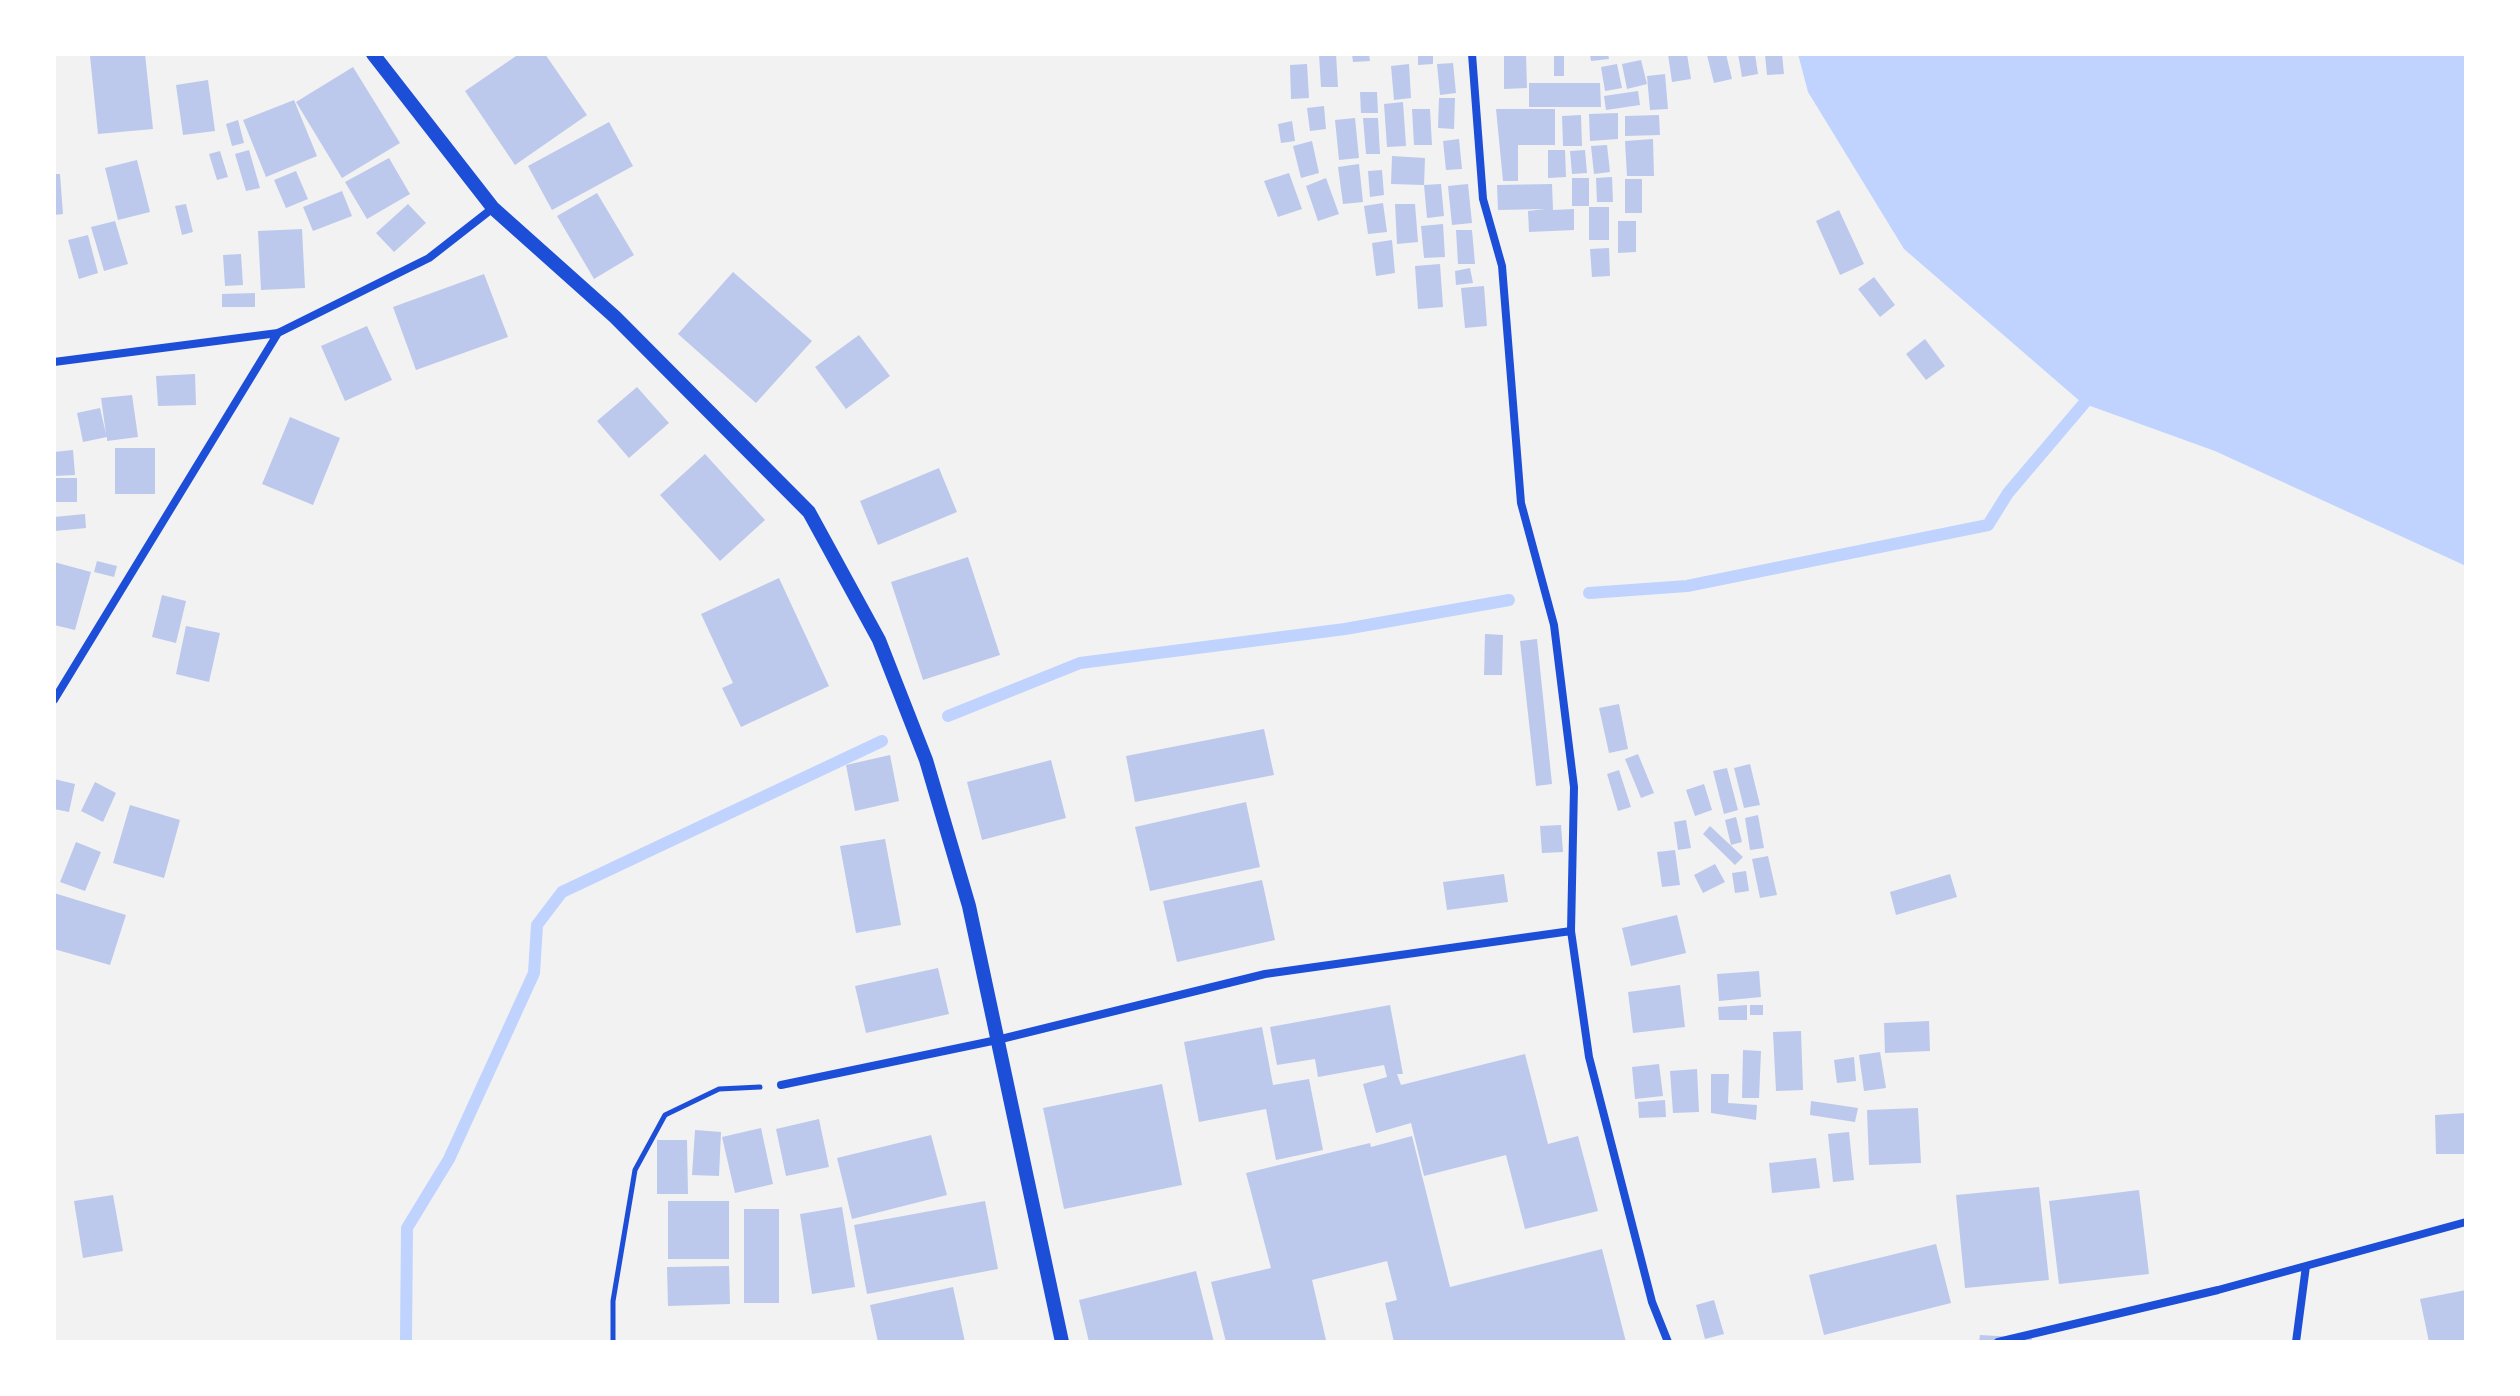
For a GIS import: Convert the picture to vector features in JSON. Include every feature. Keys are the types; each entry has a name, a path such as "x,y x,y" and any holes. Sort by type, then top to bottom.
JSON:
{"street":[{"path":"373,54 493,208 615,317 809,512 879,640 926,760 969,906 1062,1342"},
{"path":"1472,54 1483,199 1502,266 1521,503 1554,625 1574,787 1571,931 1589,1057 1652,1302 1668,1342"},
{"path":"54,362 278,333 429,258 493,208"},
{"path":"54,700 278,333"},
{"path":"781,1085 997,1040 1265,974 1571,931"},
{"path":"1998,1342 2306,1266 2466,1222"},
{"path":"2296,1342 2306,1266"}],"path":[{"path":"613,1342 613,1301 635,1170 665,1115 719,1089 781,1085"}],"water":[{"path":"1798,54 2466,54 2466,566 2215,451 2082,403 1904,249 1808,92"}],"building":[{"path":"145,54 153,129 98,134 90,56"},
{"path":"519,54 545,54 587,115 515,165 465,91"},
{"path":"1319,54 1336,54 1338,87 1321,87"},
{"path":"1352,54 1369,54 1370,61 1353,62"},
{"path":"1418,54 1433,54 1433,64 1418,65"},
{"path":"1504,54 1526,54 1527,88 1504,89"},
{"path":"1554,54 1564,54 1564,76 1554,76"},
{"path":"1590,54 1608,54 1609,59 1591,61"},
{"path":"1668,54 1687,54 1691,79 1672,82"},
{"path":"1726,54 1732,79 1714,83 1707,55"},
{"path":"1738,54 1755,54 1758,74 1742,77"},
{"path":"1765,54 1782,54 1784,74 1767,75"},
{"path":"1641,60 1647,84 1627,89 1622,64"},
{"path":"1453,63 1456,93 1440,95 1437,64"},
{"path":"1307,64 1309,98 1291,99 1290,65"},
{"path":"1409,64 1411,98 1394,100 1391,66"},
{"path":"1617,64 1622,88 1605,91 1601,67"},
{"path":"353,67 400,143 342,178 296,102"},
{"path":"1665,74 1668,109 1650,110 1647,76"},
{"path":"208,80 215,131 183,135 176,85"},
{"path":"1529,83 1600,83 1601,107 1529,107"},
{"path":"1638,91 1640,105 1606,110 1604,96"},
{"path":"1360,92 1377,92 1378,113 1361,113"},
{"path":"1439,98 1455,98 1454,129 1438,128"},
{"path":"294,100 317,156 266,177 243,120"},
{"path":"1403,102 1406,146 1387,147 1384,104"},
{"path":"1324,106 1326,129 1310,131 1307,108"},
{"path":"1412,109 1430,109 1432,145 1414,145"},
{"path":"1496,109 1555,109 1555,145 1518,145 1518,181 1503,181"},
{"path":"1618,113 1618,139 1590,141 1589,114"},
{"path":"1581,115 1582,146 1563,146 1562,116"},
{"path":"1659,115 1660,135 1625,136 1625,116"},
{"path":"1355,118 1359,158 1339,160 1335,120"},
{"path":"1363,118 1378,118 1380,154 1366,154"},
{"path":"238,120 244,143 232,146 226,124"},
{"path":"1292,121 1295,141 1281,143 1278,124"},
{"path":"609,122 633,166 552,210 528,166"},
{"path":"1459,139 1462,169 1446,170 1443,141"},
{"path":"1653,139 1654,176 1627,176 1625,141"},
{"path":"1312,141 1319,173 1301,178 1293,146"},
{"path":"1607,145 1610,172 1594,174 1591,146"},
{"path":"249,150 260,188 246,191 235,154"},
{"path":"1548,150 1565,150 1566,177 1548,178"},
{"path":"1585,150 1587,173 1572,174 1570,151"},
{"path":"220,151 228,177 217,180 209,154"},
{"path":"1392,156 1425,158 1424,185 1391,184"},
{"path":"389,158 410,194 367,219 345,182"},
{"path":"137,160 150,212 118,220 105,168"},
{"path":"1359,164 1363,202 1343,204 1338,167"},
{"path":"1382,170 1384,195 1370,197 1368,171"},
{"path":"296,171 308,199 286,208 274,180"},
{"path":"1289,173 1302,209 1278,217 1264,181"},
{"path":"54,174 60,174 63,214 54,215"},
{"path":"1612,177 1613,202 1597,202 1596,178"},
{"path":"1326,178 1339,214 1318,221 1306,186"},
{"path":"1572,178 1589,178 1589,206 1572,206"},
{"path":"1625,179 1642,179 1642,213 1625,213"},
{"path":"1441,184 1444,216 1427,218 1424,185"},
{"path":"1468,184 1472,223 1452,225 1448,186"},
{"path":"1552,184 1553,210 1574,209 1574,230 1529,232 1528,211 1545,209 1498,210 1497,185"},
{"path":"342,191 352,216 313,231 303,207"},
{"path":"597,193 634,255 594,279 557,216"},
{"path":"1383,203 1387,232 1368,234 1364,206"},
{"path":"186,204 193,232 182,235 175,206"},
{"path":"408,204 426,223 394,252 376,233"},
{"path":"1395,204 1415,204 1418,242 1397,244"},
{"path":"1589,207 1609,207 1609,240 1589,240"},
{"path":"1839,210 1864,264 1840,275 1816,221"},
{"path":"115,221 128,264 104,271 91,227"},
{"path":"1618,221 1636,221 1636,252 1618,253"},
{"path":"1443,224 1445,257 1424,258 1421,226"},
{"path":"302,229 305,288 261,290 258,231"},
{"path":"1456,230 1472,230 1475,264 1458,264"},
{"path":"88,235 98,273 79,279 68,240"},
{"path":"1392,240 1395,273 1376,276 1372,243"},
{"path":"1609,248 1610,276 1592,277 1590,249"},
{"path":"241,254 243,285 225,286 223,255"},
{"path":"1440,264 1443,307 1418,309 1415,266"},
{"path":"1470,268 1473,283 1456,285 1455,271"},
{"path":"733,272 812,341 756,403 678,334"},
{"path":"484,274 508,337 416,370 393,307"},
{"path":"1874,277 1895,305 1880,317 1858,289"},
{"path":"1484,286 1487,326 1465,328 1461,288"},
{"path":"255,293 255,307 222,307 222,294"},
{"path":"367,326 392,380 345,401 321,346"},
{"path":"859,335 890,376 846,409 815,367"},
{"path":"1925,339 1945,366 1926,380 1906,354"},
{"path":"195,374 196,405 158,406 156,376"},
{"path":"637,387 669,423 629,458 597,421"},
{"path":"132,395 138,437 107,441 107,437 83,442 77,413 100,408 106,434 101,398"},
{"path":"290,417 340,438 313,505 262,484"},
{"path":"115,448 155,448 155,494 115,494"},
{"path":"73,450 75,475 54,476 54,452"},
{"path":"705,454 765,520 720,561 660,495"},
{"path":"939,468 957,512 878,545 860,501"},
{"path":"54,478 77,478 77,502 54,502"},
{"path":"85,514 86,528 55,531 54,517"},
{"path":"968,557 1000,655 923,680 891,582"},
{"path":"97,561 117,566 114,577 94,572"},
{"path":"54,562 91,572 75,630 54,625"},
{"path":"779,578 829,686 741,727 722,688 733,683 701,614"},
{"path":"162,595 186,601 176,643 152,637"},
{"path":"186,626 220,633 209,682 176,674"},
{"path":"1485,634 1503,635 1502,675 1484,675"},
{"path":"1537,639 1552,784 1536,786 1520,641"},
{"path":"1619,704 1628,749 1609,753 1599,708"},
{"path":"1264,729 1274,775 1135,802 1126,756"},
{"path":"1638,754 1654,793 1641,798 1625,759"},
{"path":"890,755 899,801 855,811 846,765"},
{"path":"1051,760 1066,818 982,840 967,782"},
{"path":"1750,764 1760,805 1744,808 1734,768"},
{"path":"1727,768 1738,810 1724,814 1713,771"},
{"path":"1619,770 1631,807 1618,811 1607,774"},
{"path":"54,779 75,784 69,812 54,809"},
{"path":"95,782 116,793 103,822 81,811"},
{"path":"1704,784 1712,810 1695,816 1686,790"},
{"path":"1246,802 1260,867 1150,891 1135,827"},
{"path":"130,805 180,820 164,878 113,863"},
{"path":"1758,815 1764,848 1750,850 1745,818"},
{"path":"1736,817 1742,842 1731,845 1725,820"},
{"path":"1686,820 1691,848 1678,850 1674,822"},
{"path":"1561,825 1563,852 1542,853 1540,826"},
{"path":"1710,826 1743,857 1735,865 1703,834"},
{"path":"885,839 901,925 856,933 840,846"},
{"path":"76,842 101,852 85,891 60,882"},
{"path":"1675,850 1680,885 1662,887 1657,852"},
{"path":"1768,856 1777,895 1760,898 1752,859"},
{"path":"1715,864 1725,882 1703,893 1694,875"},
{"path":"1746,871 1749,891 1735,893 1732,873"},
{"path":"1504,874 1508,902 1447,910 1443,882"},
{"path":"1950,874 1957,897 1896,915 1890,892"},
{"path":"1262,880 1275,940 1177,962 1163,901"},
{"path":"54,893 126,915 110,965 54,949"},
{"path":"1677,915 1686,953 1631,966 1622,928"},
{"path":"938,968 949,1014 866,1033 855,986"},
{"path":"1759,971 1761,997 1719,1001 1717,974"},
{"path":"1680,985 1685,1027 1633,1033 1628,992"},
{"path":"1390,1005 1403,1074 1397,1074 1401,1085 1525,1054 1548,1144 1578,1136 1598,1211 1525,1229 1506,1155 1424,1176 1411,1123 1376,1133 1363,1084 1387,1077 1384,1065 1318,1077 1315,1059 1277,1065 1270,1027"},
{"path":"1747,1005 1747,1020 1719,1020 1718,1007"},
{"path":"1750,1005 1763,1005 1763,1015 1750,1015"},
{"path":"1929,1021 1930,1051 1885,1053 1884,1023"},
{"path":"1262,1027 1273,1085 1309,1079 1323,1150 1276,1160 1266,1109 1199,1122 1184,1042"},
{"path":"1801,1031 1803,1090 1776,1091 1773,1032"},
{"path":"1743,1050 1761,1051 1759,1098 1742,1098"},
{"path":"1880,1052 1886,1088 1864,1091 1859,1055"},
{"path":"1854,1057 1856,1081 1837,1083 1834,1060"},
{"path":"1659,1064 1663,1096 1635,1099 1632,1067"},
{"path":"1697,1069 1699,1112 1673,1113 1670,1071"},
{"path":"1711,1074 1729,1074 1728,1103 1757,1105 1756,1120 1711,1113"},
{"path":"1162,1084 1182,1185 1064,1209 1043,1108"},
{"path":"1665,1100 1666,1117 1639,1118 1638,1102"},
{"path":"1811,1101 1858,1108 1855,1122 1810,1115"},
{"path":"1918,1108 1921,1163 1869,1165 1867,1110"},
{"path":"2466,1113 2466,1154 2436,1154 2435,1115"},
{"path":"819,1119 829,1167 786,1176 776,1129"},
{"path":"761,1128 773,1184 735,1193 722,1137"},
{"path":"695,1130 721,1132 719,1176 692,1175"},
{"path":"1849,1132 1854,1180 1833,1182 1828,1134"},
{"path":"931,1135 947,1195 852,1219 837,1158"},
{"path":"1412,1136 1450,1287 1602,1249 1626,1342 1394,1342 1385,1303 1397,1300 1387,1261 1312,1280 1326,1340 1226,1342 1211,1282 1271,1268 1246,1173"},
{"path":"657,1140 687,1140 688,1194 657,1194"},
{"path":"1816,1158 1820,1188 1772,1193 1769,1163"},
{"path":"2039,1187 2049,1280 1965,1288 1956,1195"},
{"path":"2139,1190 2149,1274 2059,1284 2049,1201"},
{"path":"113,1195 123,1251 83,1258 74,1201"},
{"path":"668,1201 729,1201 729,1259 668,1259"},
{"path":"985,1201 998,1269 867,1294 854,1225"},
{"path":"842,1207 855,1287 812,1294 800,1214"},
{"path":"744,1209 779,1209 779,1303 744,1303"},
{"path":"1936,1244 1951,1303 1824,1335 1809,1275"},
{"path":"729,1266 730,1304 668,1306 667,1267"},
{"path":"1196,1271 1214,1342 1089,1342 1079,1300"},
{"path":"953,1287 965,1342 878,1342 870,1305"},
{"path":"2466,1290 2466,1342 2429,1342 2420,1299"},
{"path":"1714,1300 1724,1334 1705,1339 1696,1305"},
{"path":"1980,1335 2032,1338 2031,1342 1979,1342"}],"waterway":[{"path":"1589,593 1687,586 1988,525 2008,493 2092,394"},
{"path":"948,716 1080,663 1345,629 1509,600"},
{"path":"406,1342 407,1228 449,1159 534,973 537,925 562,892 882,741"}]}
